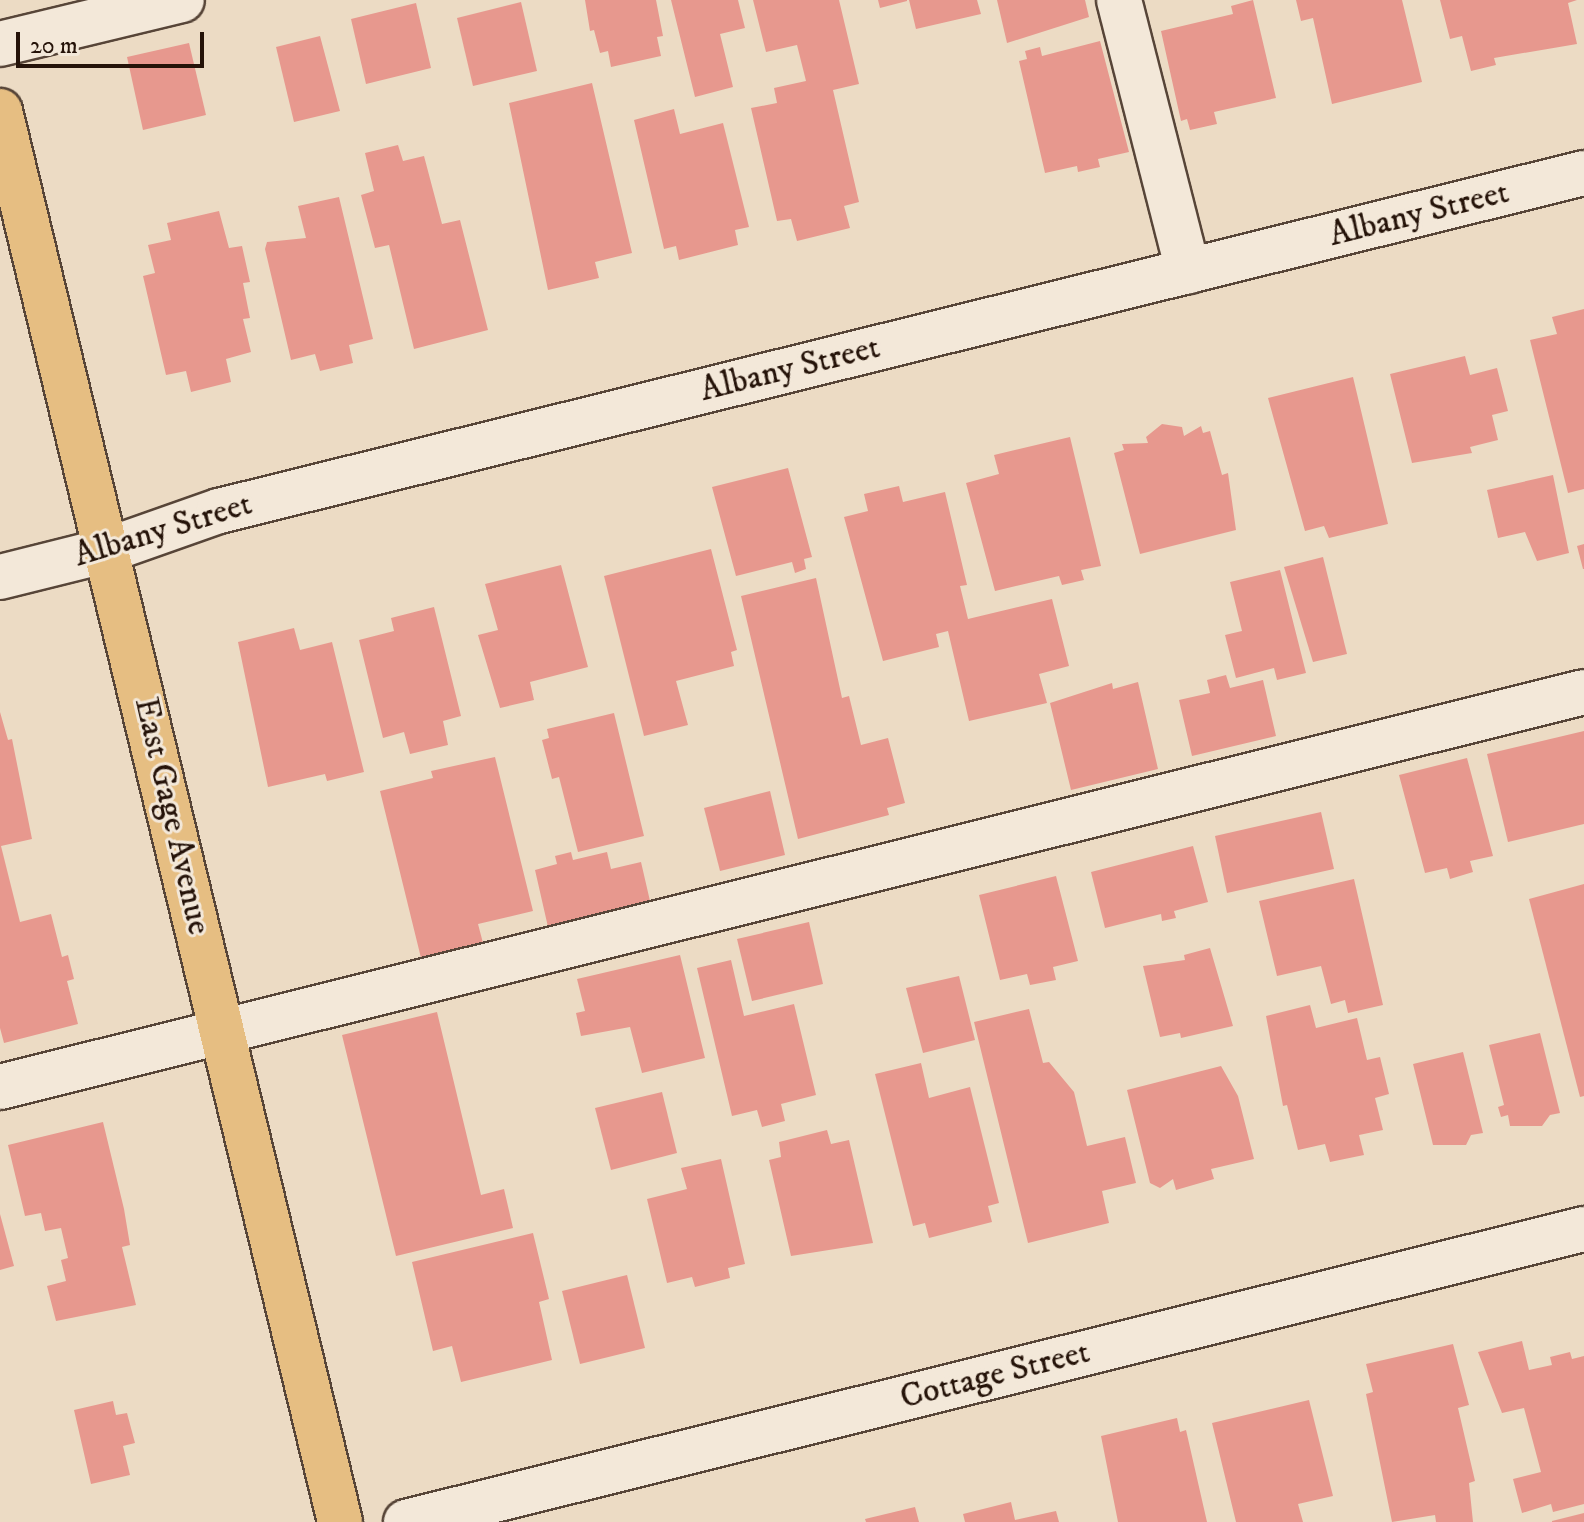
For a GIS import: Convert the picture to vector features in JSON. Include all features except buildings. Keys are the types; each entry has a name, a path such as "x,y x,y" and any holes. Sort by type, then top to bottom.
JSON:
{"main road":[{"name":"East Gage Avenue","path":"0,111 340,1522"}],"street":[{"path":"0,44 182,0"},
{"path":"1119,0 1188,271"},
{"name":"Albany Street","path":"0,577 108,550 219,511 1584,173"},
{"path":"0,1087 1584,692"},
{"name":"Cottage Street","path":"406,1522 1584,1229"}]}
